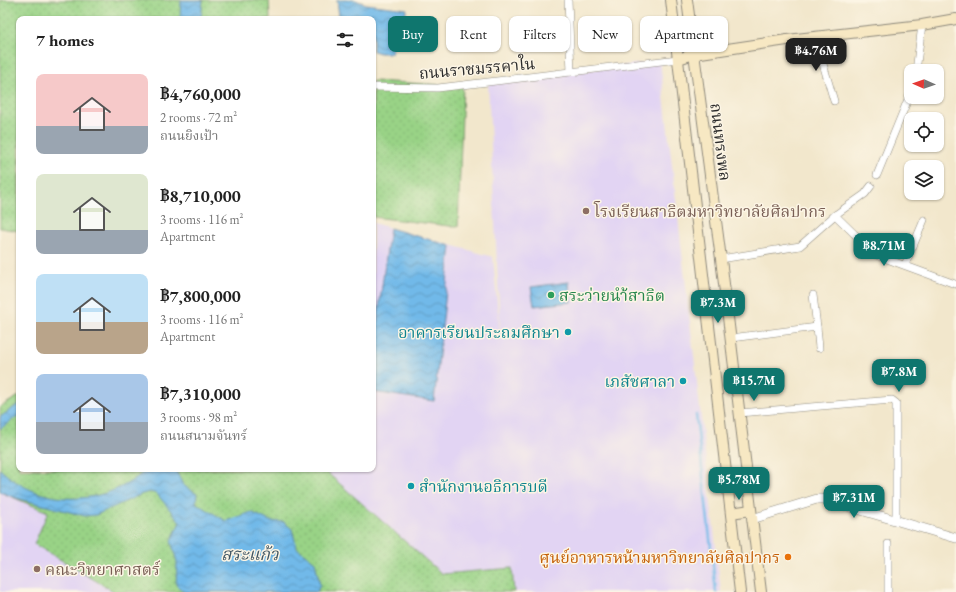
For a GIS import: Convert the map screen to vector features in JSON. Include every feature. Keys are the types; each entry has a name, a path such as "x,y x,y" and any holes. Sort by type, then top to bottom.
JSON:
{"main road":[{"name":"ถนนทรงพล","path":"670,0 740,592"},
{"name":"ถนนทรงพล","path":"687,0 731,338 761,592"},
{"path":"678,59 694,54 815,37 922,25 955,18"},
{"path":"731,513 752,514"}],"street":[{"path":"568,0 571,72"},
{"path":"917,64 922,25"},
{"path":"815,37 834,101"},
{"name":"ถนนราชมรรคาใน","path":"376,87 438,88 678,59"},
{"path":"877,175 906,104"},
{"path":"721,259 800,246 835,215 856,201 871,186"},
{"path":"835,215 872,252 955,284"},
{"path":"905,265 924,220"},
{"path":"813,295 819,348"},
{"path":"731,338 817,327"},
{"path":"739,413 892,400 896,403 896,521"},
{"path":"752,514 822,499 956,538"},
{"path":"888,544 888,592"}],"shaded area":[{"path":"660,61 721,592 0,592 0,434 16,463 16,472 376,472 376,224 493,257 501,344 488,83"}],"green space":[{"path":"0,0 269,0 270,16 16,16 16,231 0,228"},
{"path":"376,81 463,86 458,227 376,217"},
{"path":"16,398 16,472 326,472 442,574 512,568 514,592 115,592 34,544 48,512 0,492 0,407"}],"water":[{"path":"181,0 203,0 201,16 180,16"},
{"path":"337,0 355,0 366,4 407,9 405,16 388,16 388,52 391,53 376,52 376,16 339,16"},
{"path":"390,228 451,246 434,401 376,392 376,329"},
{"name":"สระว่ายนำ้สาธิต","path":"569,282 571,302 534,306 531,287"},
{"path":"16,406 16,417 0,429 0,417"},
{"name":"สระแก้ว","path":"0,469 16,482 34,491 54,497 74,498 93,496 112,491 131,482 143,472 176,472 183,485 197,494 196,503 226,521 251,512 270,521 284,522 292,529 297,548 315,562 320,585 317,592 184,592 176,585 177,562 171,541 180,522 157,494 150,492 142,494 96,515 85,516 16,498 0,492"}],"waterway":[{"path":"696,415 716,592"}],"place":[{"name":"โรงเรียนสาธิตมหาวิทยาลัยศิลปากร","path":"586,211"},
{"name":"สระว่ายนำ้สาธิต","path":"551,295"},
{"name":"อาคารเรียนประถมศึกษา","path":"568,332"},
{"name":"เภสัชศาลา","path":"683,381"},
{"name":"สำนักงานอธิการบดี","path":"411,486"},
{"name":"ศูนย์อาหารหน้ามหาวิทยาลัยศิลปากร","path":"788,557"},
{"name":"คณะวิทยาศาสตร์","path":"37,569"}]}
